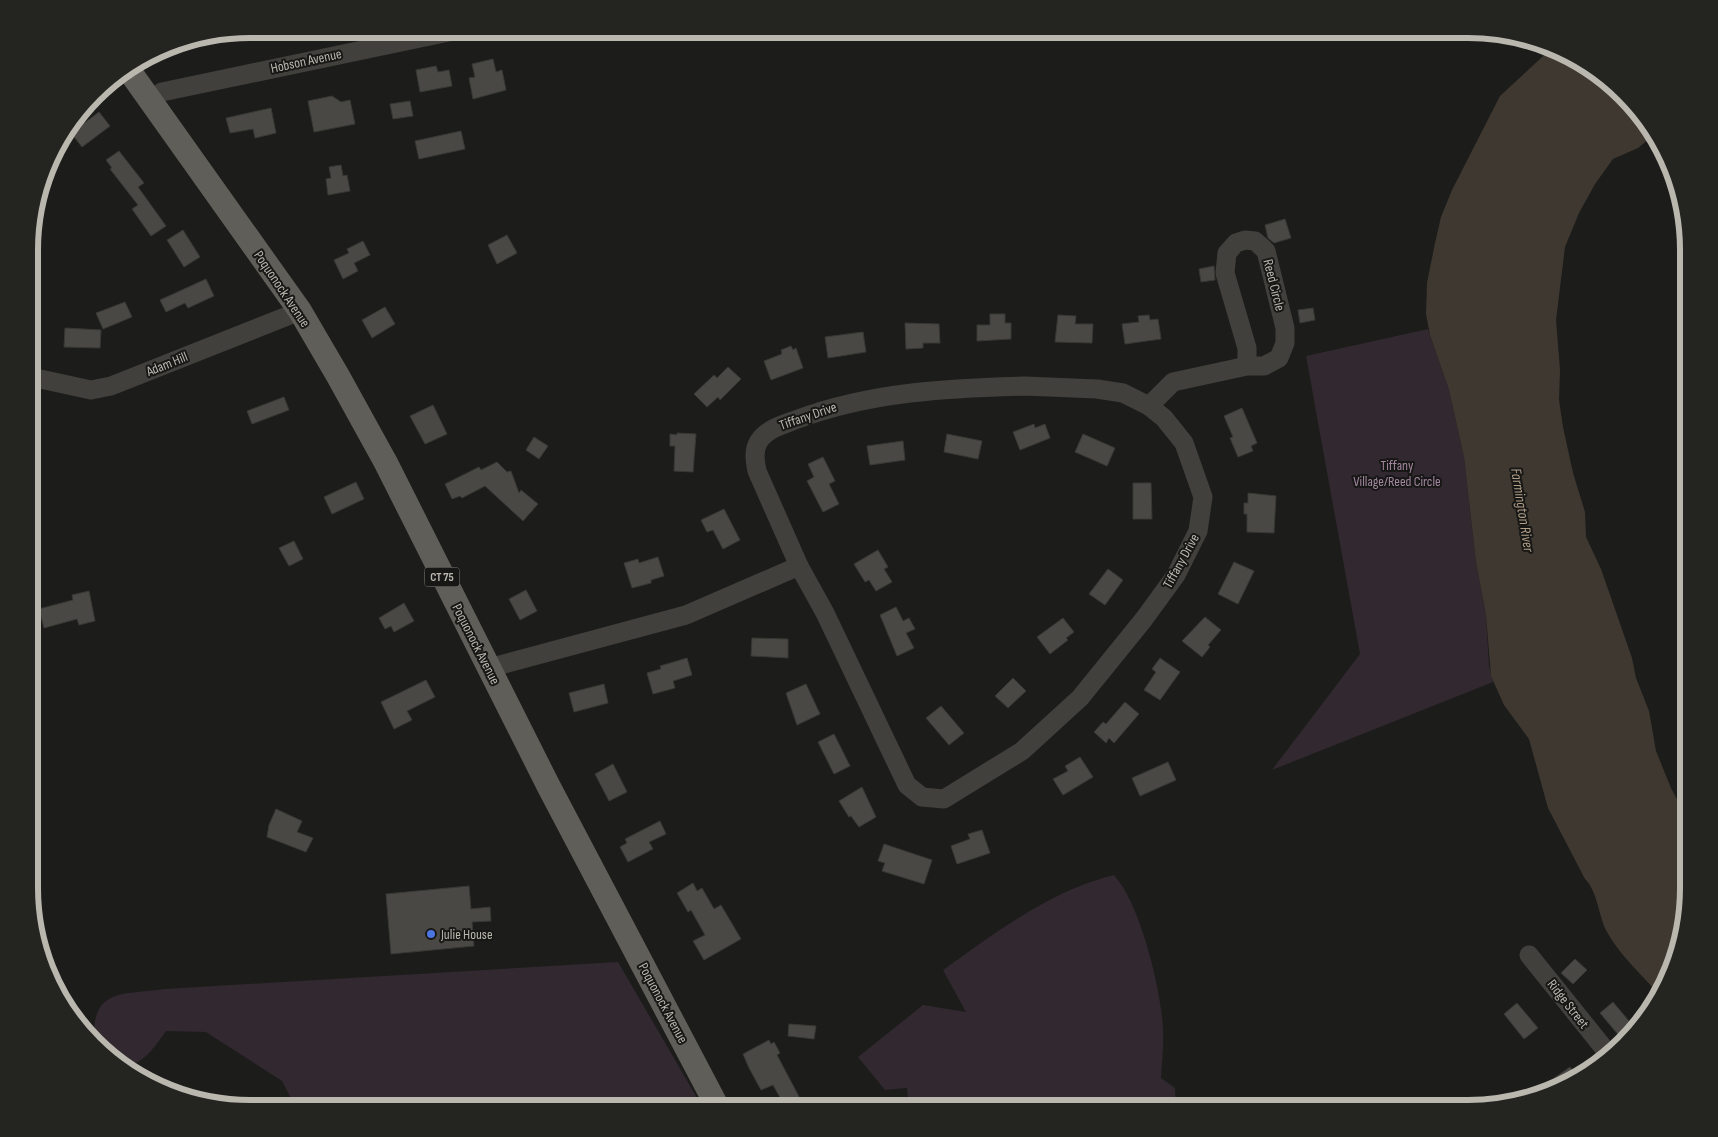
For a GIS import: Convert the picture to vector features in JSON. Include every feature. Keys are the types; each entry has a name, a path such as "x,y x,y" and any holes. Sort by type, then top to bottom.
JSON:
{"main road":[{"name":"Poquonock Avenue","path":"131,73 300,311 386,463 548,787 714,1100"}],"street":[{"name":"Hobson Avenue","path":"151,100 162,92 420,38"},
{"name":"Reed Circle","path":"1149,406 1172,382 1247,366 1264,366 1279,358 1285,343 1285,328 1266,251 1255,241 1245,240 1236,243 1227,253 1225,273 1247,348 1247,366"},
{"name":"Adam Hill","path":"38,379 83,390 111,386 300,311"},
{"name":"Tiffany Drive","path":"1025,386 1097,389 1123,393 1149,406 1164,418 1184,444 1203,497 1198,530 1176,575 1144,620 1080,698 1022,751 944,799 922,797 907,785 825,613 799,566 756,471 754,456 759,441 773,428 844,404 951,388 1025,386"},
{"path":"489,668 686,615 799,566"},
{"name":"Ridge Street","path":"1529,955 1605,1049"}],"green space":[{"name":"Tiffany Village/Reed Circle","path":"1428,329 1449,390 1464,457 1476,562 1486,615 1489,666 1493,682 1272,770 1360,654 1306,356"},
{"path":"1114,875 1132,905 1140,925 1153,970 1161,1011 1163,1040 1161,1078 1175,1088 1176,1100 908,1100 907,1088 885,1090 858,1057 923,1005 966,1012 943,970 1024,914 1068,891"},
{"path":"618,962 698,1100 292,1100 282,1081 206,1032 166,1031 153,1049 133,1064 110,1047 94,1031 95,1020 99,1009 114,996 165,989"}],"water":[{"name":"Farmington River","path":"1546,53 1562,59 1586,73 1608,90 1628,110 1649,139 1638,148 1613,159 1595,184 1579,213 1565,247 1556,320 1560,370 1559,400 1573,473 1585,512 1586,537 1601,569 1632,658 1636,678 1649,711 1656,751 1680,805 1679,915 1669,955 1654,989 1625,957 1607,932 1593,890 1585,879 1548,808 1529,739 1504,705 1491,676 1486,615 1476,562 1464,457 1449,390 1430,335 1426,314 1427,283 1441,217 1452,190 1500,96"}],"building":[{"path":"493,59 496,72 502,70 506,90 473,99 469,78 475,77 472,64"},
{"path":"436,66 438,72 449,70 452,86 420,92 416,70"},
{"path":"332,96 341,102 350,100 355,124 314,132 308,101"},
{"path":"410,101 413,116 393,119 390,104"},
{"path":"271,108 276,133 255,138 253,129 230,133 226,118"},
{"path":"99,112 110,126 82,147 72,134"},
{"path":"461,131 465,149 419,159 415,141"},
{"path":"119,151 144,183 138,187 166,226 151,236 132,209 138,205 110,169 112,168 106,160"},
{"path":"341,165 343,176 347,175 350,191 328,195 326,179 331,178 329,167"},
{"path":"1285,219 1291,238 1274,243 1268,238 1265,225"},
{"path":"183,230 200,257 184,267 167,240"},
{"path":"507,235 517,253 497,264 488,245"},
{"path":"363,241 370,255 354,263 358,271 343,279 334,260 349,253 347,249"},
{"path":"1214,266 1215,280 1201,282 1199,269"},
{"path":"206,279 214,296 188,308 185,303 166,312 160,300"},
{"path":"125,302 132,317 103,329 96,313"},
{"path":"385,307 395,324 372,338 362,320"},
{"path":"1313,308 1315,320 1300,323 1298,310"},
{"path":"990,314 1005,314 1005,323 1011,323 1011,339 977,341 977,325 990,325"},
{"path":"1058,315 1076,316 1075,324 1093,324 1092,343 1055,342"},
{"path":"1149,315 1150,320 1158,319 1161,339 1125,344 1122,324 1139,322 1138,316"},
{"path":"905,323 939,324 940,343 923,343 923,348 906,349"},
{"path":"65,328 101,330 100,348 64,347"},
{"path":"863,332 866,352 828,358 825,337"},
{"path":"791,346 793,350 796,348 803,368 771,380 764,361 782,354 781,350"},
{"path":"728,367 741,379 720,400 718,397 707,407 694,394 714,375 717,378"},
{"path":"284,397 289,410 252,424 247,411"},
{"path":"433,405 447,434 425,444 410,416"},
{"path":"1242,408 1257,443 1251,446 1253,451 1238,457 1230,438 1233,437 1224,416"},
{"path":"1034,424 1035,428 1045,424 1050,438 1020,450 1013,432"},
{"path":"677,433 696,434 693,472 674,471 675,446 670,446 670,434 677,435"},
{"path":"947,434 982,441 978,459 944,452"},
{"path":"1083,434 1115,448 1107,466 1075,452"},
{"path":"534,437 548,446 539,459 526,450"},
{"path":"903,441 905,460 870,465 867,446"},
{"path":"823,457 835,481 829,484 839,504 823,512 807,481 814,477 808,464"},
{"path":"497,462 507,472 511,471 519,493 521,490 538,504 523,521 485,486 462,498 460,496 452,499 445,484 479,467 481,470"},
{"path":"356,482 364,499 332,514 324,497"},
{"path":"1133,483 1151,483 1152,519 1133,519"},
{"path":"1248,493 1276,496 1274,533 1247,532 1247,514 1244,514 1244,503 1248,503"},
{"path":"724,509 740,540 723,549 713,530 707,532 701,520"},
{"path":"294,541 303,559 289,566 279,548"},
{"path":"878,550 888,567 884,569 892,582 876,591 869,580 865,582 854,564"},
{"path":"658,557 664,576 651,580 651,583 632,588 624,563 638,559 639,563"},
{"path":"1234,562 1254,571 1238,604 1218,594"},
{"path":"1108,569 1123,580 1105,605 1089,594"},
{"path":"526,590 537,611 520,620 509,599"},
{"path":"89,591 95,621 79,625 77,619 44,628 39,609 73,600 72,595"},
{"path":"404,603 414,621 394,632 391,626 385,629 379,618"},
{"path":"896,607 903,621 909,618 915,629 906,633 914,648 897,656 880,615"},
{"path":"1205,617 1221,630 1208,645 1210,647 1202,657 1182,641"},
{"path":"1063,618 1074,632 1066,638 1068,640 1050,654 1037,637"},
{"path":"752,638 788,639 788,658 751,656"},
{"path":"687,658 692,675 673,681 675,688 653,694 647,673 661,669 660,666"},
{"path":"1160,658 1180,672 1160,700 1144,690 1156,672 1152,669"},
{"path":"1013,678 1026,691 1008,708 995,696"},
{"path":"426,680 435,697 407,711 412,720 394,729 381,702"},
{"path":"604,684 608,703 574,712 569,693"},
{"path":"806,684 820,714 797,725 786,693"},
{"path":"1125,702 1139,714 1114,743 1109,738 1106,743 1094,732 1103,722 1106,724"},
{"path":"941,706 964,733 949,745 926,718"},
{"path":"834,734 850,766 834,774 818,742"},
{"path":"1080,757 1093,777 1063,795 1053,779 1068,771 1065,766"},
{"path":"1168,762 1176,780 1140,796 1132,778"},
{"path":"613,764 627,792 609,801 595,774"},
{"path":"862,787 876,817 859,827 851,816 849,817 839,801"},
{"path":"276,809 302,821 297,832 313,838 306,852 267,837 269,825"},
{"path":"660,821 666,834 649,842 653,849 628,862 620,847 627,843 625,839"},
{"path":"982,830 990,853 957,864 951,846 970,839 968,834"},
{"path":"884,844 932,860 924,884 882,871 885,863 878,861"},
{"path":"693,883 697,891 702,888 714,909 721,905 741,939 704,960 693,941 705,935 691,910 688,912 677,893"},
{"name":"Julie House","path":"469,886 471,909 490,907 491,921 472,922 474,946 391,954 386,894"},
{"path":"1575,959 1587,970 1573,984 1561,973"},
{"path":"1613,1002 1631,1023 1619,1036 1600,1013"},
{"path":"1517,1003 1538,1028 1524,1039 1504,1014"},
{"path":"789,1024 816,1026 814,1039 788,1036"},
{"path":"769,1040 771,1044 774,1042 780,1053 777,1055 801,1100 781,1100 773,1085 761,1090 743,1054"},
{"path":"1570,1067 1573,1072 1562,1078 1545,1085"}],"place":[{"name":"Julie House","path":"431,934"}]}
